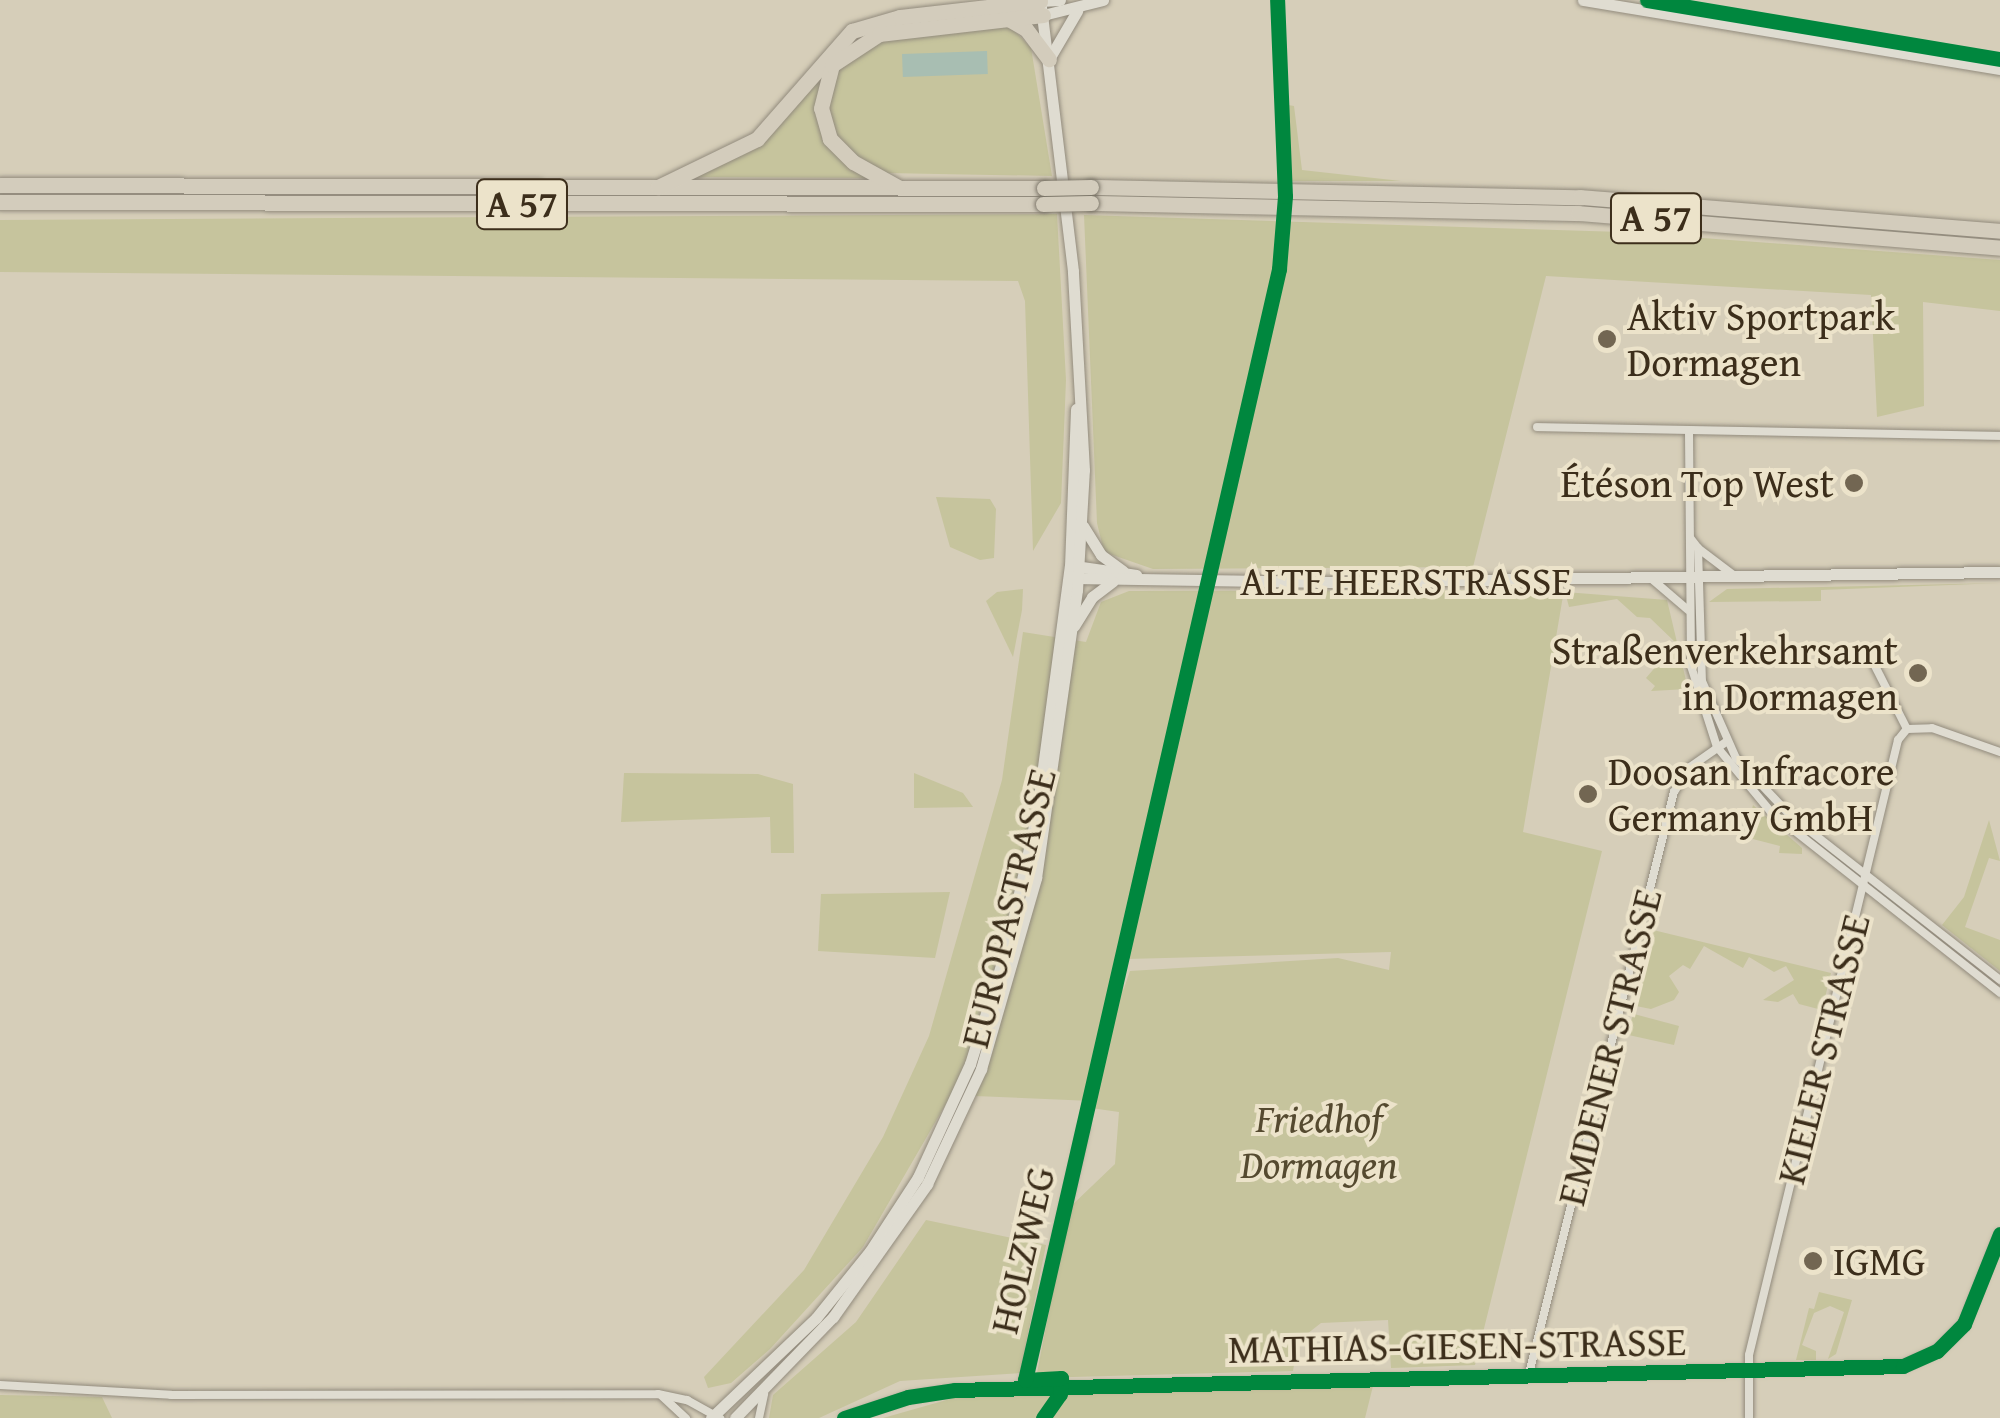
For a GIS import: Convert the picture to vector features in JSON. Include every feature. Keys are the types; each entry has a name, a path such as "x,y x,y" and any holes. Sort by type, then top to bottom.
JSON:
{"highway":[{"path":"658,187 757,139 852,31 876,22 1040,5"},
{"path":"1007,7 1050,59"},
{"path":"898,187 852,162 830,140 820,108 832,66 878,34 1007,7"},
{"name":"A 57","path":"0,185 898,187 1044,196"},
{"name":"A 57","path":"1269,197 1304,190 1580,197 2000,231"},
{"name":"A 57","path":"0,202 1269,197 1310,206 1596,214 2000,248"}],"main road":[{"path":"1040,5 1060,0"},
{"path":"1040,5 1080,9 1103,0"},
{"path":"1583,0 2000,69"},
{"name":"EUROPASTRASSE","path":"715,1417 850,1278 918,1176 957,1098 990,1008 1027,860 1082,523 1078,370 1050,59 1040,5"},
{"path":"1050,59 1080,9"},
{"name":"EUROPASTRASSE","path":"735,1418 834,1317 906,1219 982,1069 1036,878 1072,630 1078,370"},
{"path":"1082,523 1100,555 1127,573"},
{"name":"ALTE HEERSTRASSE","path":"1074,572 1127,573 1160,579"},
{"name":"ALTE HEERSTRASSE","path":"1074,572 1113,581 1229,582 1653,580 2000,572"},
{"path":"1072,630 1092,597 1113,581"}],"street":[{"path":"1537,427 1689,433 2000,436"},
{"path":"1689,433 1693,578 1702,680 1721,745"},
{"path":"1692,539 1735,576"},
{"path":"1698,548 1688,610 1694,681 1721,745 1764,792 1863,880 2000,992"},
{"path":"1653,580 1688,610"},
{"path":"1873,662 1907,730 1932,728 2000,752"},
{"name":"KIELER STRASSE","path":"1750,1418 1747,1372 1894,752 1907,730"},
{"name":"EMDENER STRASSE","path":"1529,1374 1674,792 1685,772 1721,745"},
{"path":"1863,880 2000,980"},
{"name":"HOLZWEG","path":"1023,1388 1084,1127"},
{"name":"MATHIAS-GIESEN-STRASSE","path":"844,1418 934,1392 1529,1374 1888,1368 1927,1356 1964,1324 2000,1234"},
{"path":"0,1385 170,1395 658,1394 688,1400 715,1417"},
{"path":"759,1418 769,1386"},
{"path":"658,1394 686,1418"}],"green space":[{"path":"1010,26 1031,48 1052,176 886,173 866,166 833,136 825,93 836,66 882,39"},
{"path":"821,76 820,125 876,178 686,177 743,155 776,130"},
{"path":"1288,105 1294,106 1302,170 1401,181 1291,181"},
{"path":"1057,214 1066,380 1061,503 1033,551 1025,301 1018,281 0,272 0,220"},
{"path":"1084,215 1622,232 2000,260 2000,311 1923,302 1924,406 1877,417 1871,295 1546,276 1473,567 1153,569 1104,552 1097,523"},
{"path":"936,497 990,499 996,509 994,558 980,560 950,547"},
{"path":"2000,583 1821,590 1821,601 1709,602 1727,589"},
{"path":"1023,589 1013,657 986,601 997,592"},
{"name":"Friedhof Dormagen","path":"1539,590 1563,596 1523,832 1602,851 1475,1365 1391,1368 1388,1320 1321,1323 1298,1341 1293,1371 1036,1378 1069,1208 1115,1164 1119,1112 1091,1108 1092,1101 951,1095 863,1247 770,1349 731,1383 708,1388 704,1377 804,1270 883,1137 929,1036 1002,780 1023,632 1086,642 1101,602 1129,591","holes":["1391,952 1389,970 1338,958 1130,971 1123,991 1126,959"]},
{"path":"1565,592 1667,600 1688,689 1651,691 1655,686 1646,678 1676,643 1650,618 1637,617 1617,599 1569,607"},
{"path":"624,773 758,774 793,784 794,853 771,853 770,817 621,822"},
{"path":"914,773 963,793 973,807 914,808"},
{"path":"1753,805 1802,848 1802,854 1779,853 1780,846 1745,837"},
{"path":"1989,820 2000,861 1989,858 1965,927 2000,940 2000,971 1942,925 1964,897"},
{"path":"950,892 935,958 818,951 821,894"},
{"path":"1649,929 1831,973 1822,1010 1799,1004 1793,994 1778,1002 1763,1000 1794,980 1786,966 1774,972 1749,957 1743,968 1704,946 1690,969 1683,965 1669,976 1679,992 1674,1000 1651,1009 1636,1006 1631,1001"},
{"path":"1634,1014 1679,1026 1674,1045 1624,1034"},
{"path":"926,1220 1046,1245 1020,1373 900,1381 819,1418 769,1418 773,1395 856,1322"},
{"path":"1819,1292 1852,1300 1836,1354 1828,1359 1844,1312 1830,1306 1814,1313 1802,1345 1816,1351 1816,1360 1796,1360 1809,1308 1814,1309"},
{"path":"1373,1386 1365,1418 883,1418 957,1397"},
{"path":"0,1395 102,1397 112,1418 0,1418"}],"shaded area":[{"path":"987,51 988,74 903,77 902,54"}],"cycle path":[{"path":"1043,1418 1060,1394 1061,1378 1025,1380 1279,269 1285,196 1277,0"},
{"path":"1647,0 2000,59"},
{"path":"844,1418 908,1397 955,1390 1903,1366 1937,1351 1964,1324 2000,1234"}],"place":[{"name":"Aktiv Sportpark Dormagen","path":"1607,339"},
{"name":"Étéson Top West","path":"1854,483"},
{"name":"Straßenverkehrsamt in Dormagen","path":"1918,673"},
{"name":"Doosan Infracore Germany GmbH","path":"1588,794"},
{"name":"IGMG","path":"1813,1261"}]}
